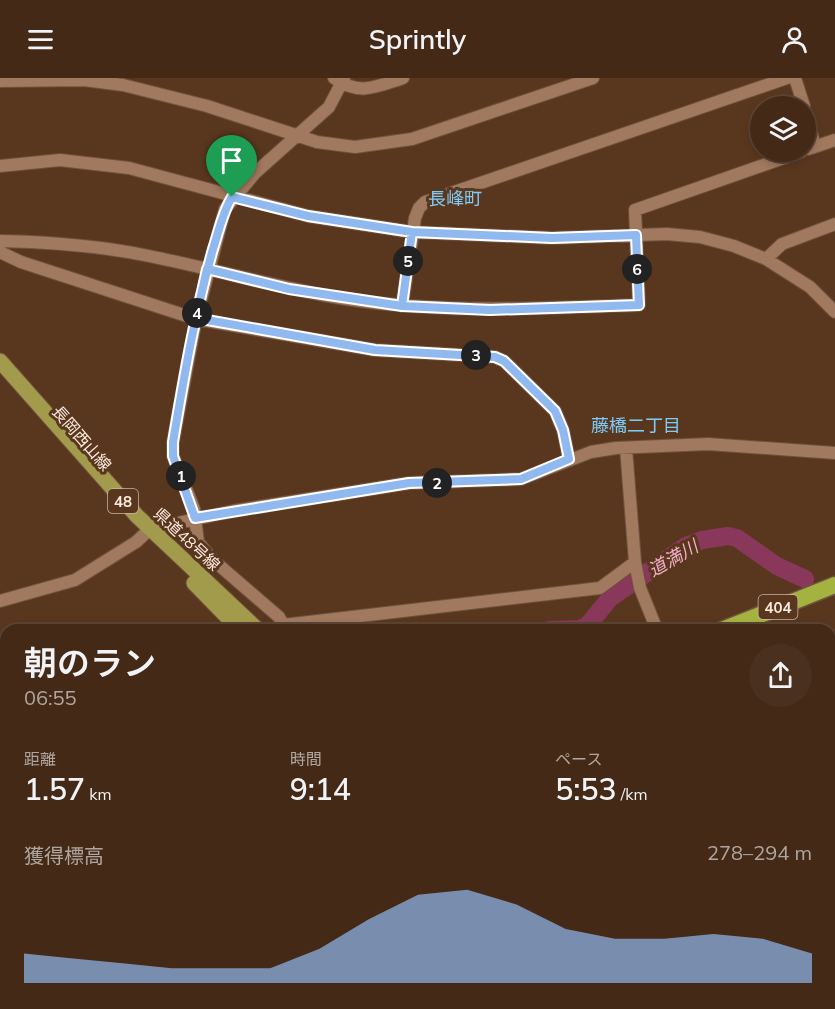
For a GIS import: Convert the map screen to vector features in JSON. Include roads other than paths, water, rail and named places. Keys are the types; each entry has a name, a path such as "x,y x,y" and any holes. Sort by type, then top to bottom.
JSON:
{"highway":[{"name":"404","path":"737,624 835,585"}],"main road":[{"name":"県道48号線","path":"0,361 147,532 251,624"},
{"name":"長岡西山線","path":"0,371 234,624"}],"street":[{"path":"280,624 279,616 202,549 196,535 195,518 173,456 173,442 207,269 225,208 232,197 255,173 329,107 340,80 353,89 368,88 403,78"},
{"path":"0,81 84,79 142,84 298,136 334,146 355,147 392,143 590,78"},
{"path":"402,306 412,232 419,208 430,200 788,78"},
{"path":"795,78 801,96"},
{"path":"816,146 835,140"},
{"path":"0,166 60,160 129,168 308,216 412,232 552,238 636,235 700,237 734,246 766,259 803,282 833,308"},
{"path":"0,241 70,245 146,255 289,289 402,306 490,310 639,305 635,210 772,162"},
{"path":"766,259 782,244 835,225"},
{"path":"0,252 21,262 196,318 375,350 495,357 504,361 555,411 563,430 569,459"},
{"path":"0,601 75,580 136,542 147,532 195,518 409,483 521,479 591,452 626,448 708,444 835,453"},
{"path":"626,448 635,562 640,588 655,624"},
{"path":"305,624 600,588 635,562"}],"waterway":[{"name":"道満川","path":"589,624 610,598 686,546 702,540 728,536 737,538 777,566 805,579"}],"district":[{"name":"長峰町","path":"455,198"},
{"name":"藤橋二丁目","path":"636,425"}]}
